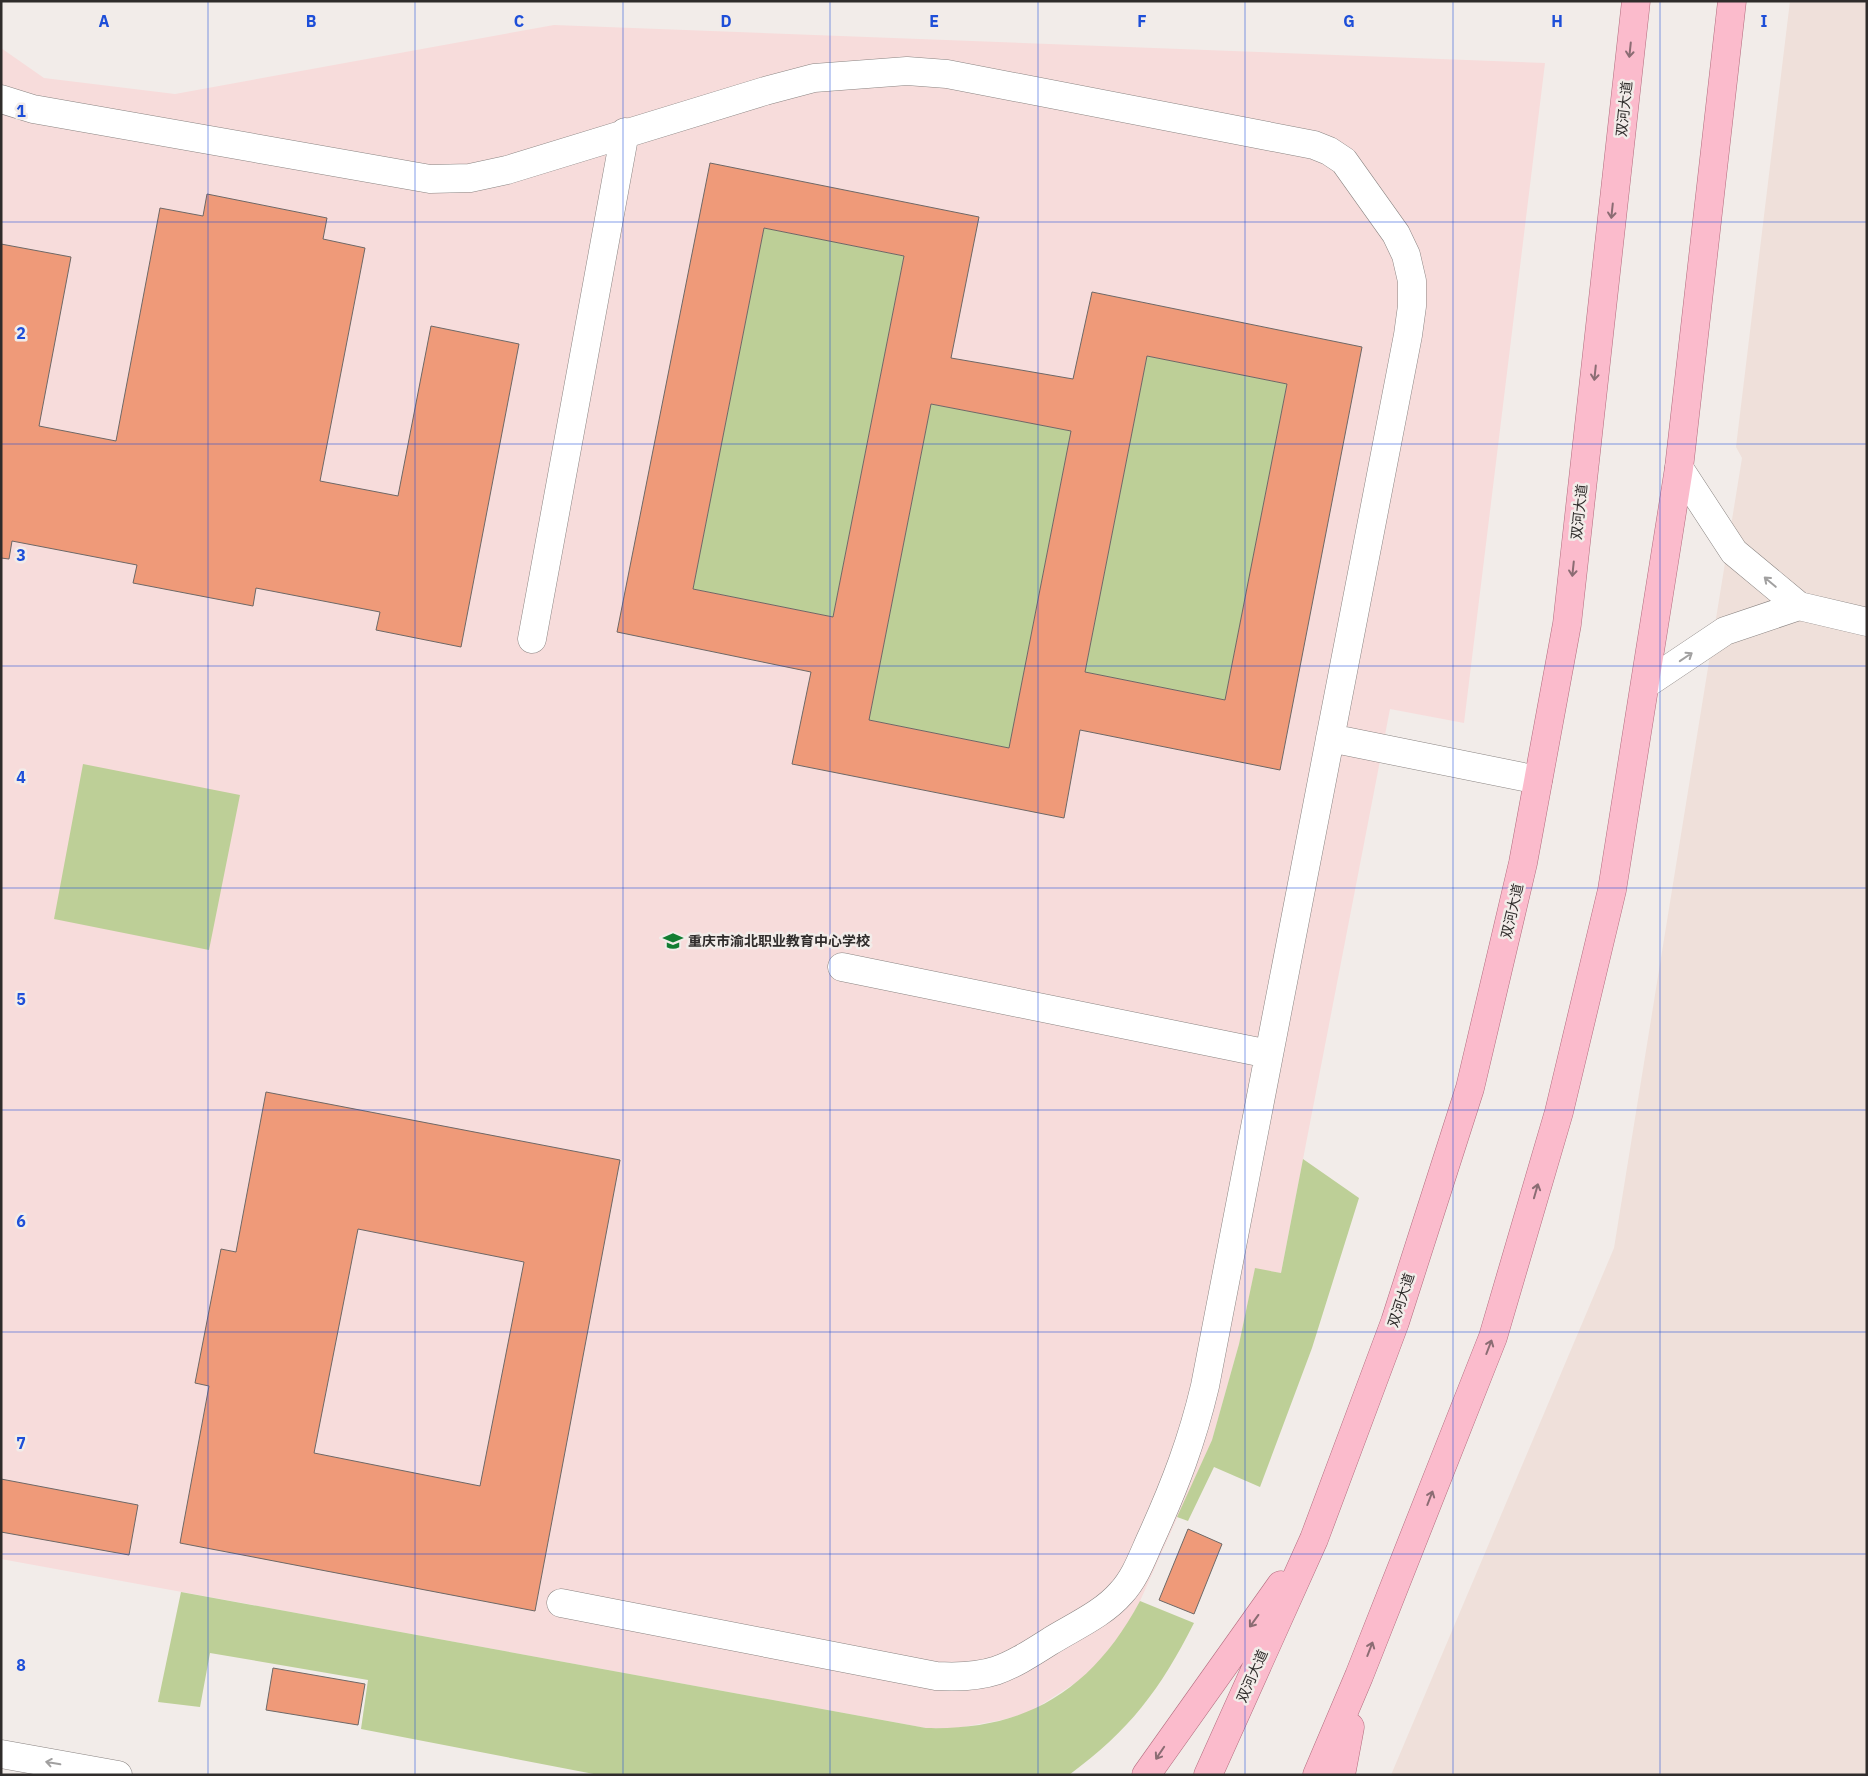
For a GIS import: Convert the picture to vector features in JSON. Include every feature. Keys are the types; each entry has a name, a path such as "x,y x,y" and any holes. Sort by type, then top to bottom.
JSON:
{"main road":[{"name":"双河大道","path":"1208,1775 1314,1539 1395,1322 1470,1088 1523,863 1567,624 1636,1"},
{"path":"1317,1775 1360,1676 1493,1338 1559,1112 1612,890 1679,468 1732,1"},
{"path":"1146,1775 1314,1539"},
{"path":"1341,1775 1360,1676"}],"street":[{"path":"1,98 33,109 430,179 470,178 506,170 625,132 814,78 907,71 947,74 1314,145 1329,151 1344,161 1396,234 1406,255 1412,281 1412,306 1205,1386 1193,1436 1176,1482 1135,1574 1121,1593 1103,1609 1010,1667 962,1678 936,1676 562,1603"},
{"path":"532,639 625,132"},
{"path":"1679,468 1734,552 1799,606 1867,622"},
{"path":"1646,684 1725,631 1799,606"},
{"path":"1330,738 1538,780"},
{"path":"842,967 1269,1054"},
{"path":"1,1754 118,1775"}],"shaded area":[{"path":"1790,1 1867,1 1867,1775 1391,1775 1614,1248 1742,458 1736,447"},
{"name":"重庆市渝北职业教育中心学校","path":"554,25 1545,63 1464,723 1390,709 1281,1273 1255,1269 1239,1344 1212,1440 1140,1601 1125,1629 1106,1655 1083,1678 1030,1712 1002,1720 952,1729 926,1728 1,1559 1,48 44,78 175,94"}],"green space":[{"path":"764,228 904,256 833,617 693,589"},
{"path":"1147,356 1287,384 1225,700 1085,672"},
{"path":"931,404 1071,431 1009,748 869,720"},
{"path":"83,764 240,795 209,950 54,919"},
{"path":"1303,1159 1359,1198 1312,1348 1260,1487 1214,1467 1188,1521 1177,1517 1212,1440 1239,1344 1255,1268 1281,1273"},
{"path":"181,1592 926,1728 962,1727 995,1722 1026,1712 1053,1699 1078,1681 1101,1658 1121,1632 1140,1601 1194,1623 1169,1669 1142,1707 1109,1742 1069,1775 599,1775 361,1729 368,1680 210,1653 200,1707 158,1702"}],"building":[{"path":"710,163 979,217 951,358 1073,379 1092,292 1362,347 1280,770 1080,730 1064,818 792,764 811,672 617,632","holes":["764,228 904,256 833,617 693,589","1147,356 1287,384 1225,700 1085,672","931,404 1071,431 1009,748 869,720"]},
{"path":"207,194 327,218 323,239 365,248 320,481 398,496 431,326 519,344 461,647 376,630 380,612 256,588 253,606 133,583 137,565 12,541 9,559 1,558 1,244 71,257 39,426 116,441 160,208 203,216"},
{"path":"266,1092 620,1160 535,1611 180,1543 209,1386 195,1383 221,1249 236,1252","holes":["358,1229 524,1262 480,1486 314,1453"]},
{"path":"1,1479 138,1505 129,1555 1,1532"},
{"path":"1188,1529 1222,1544 1194,1614 1159,1600"},
{"path":"273,1668 365,1684 358,1725 266,1710"}],"place":[{"name":"重庆市渝北职业教育中心学校","path":"673,941"}]}
